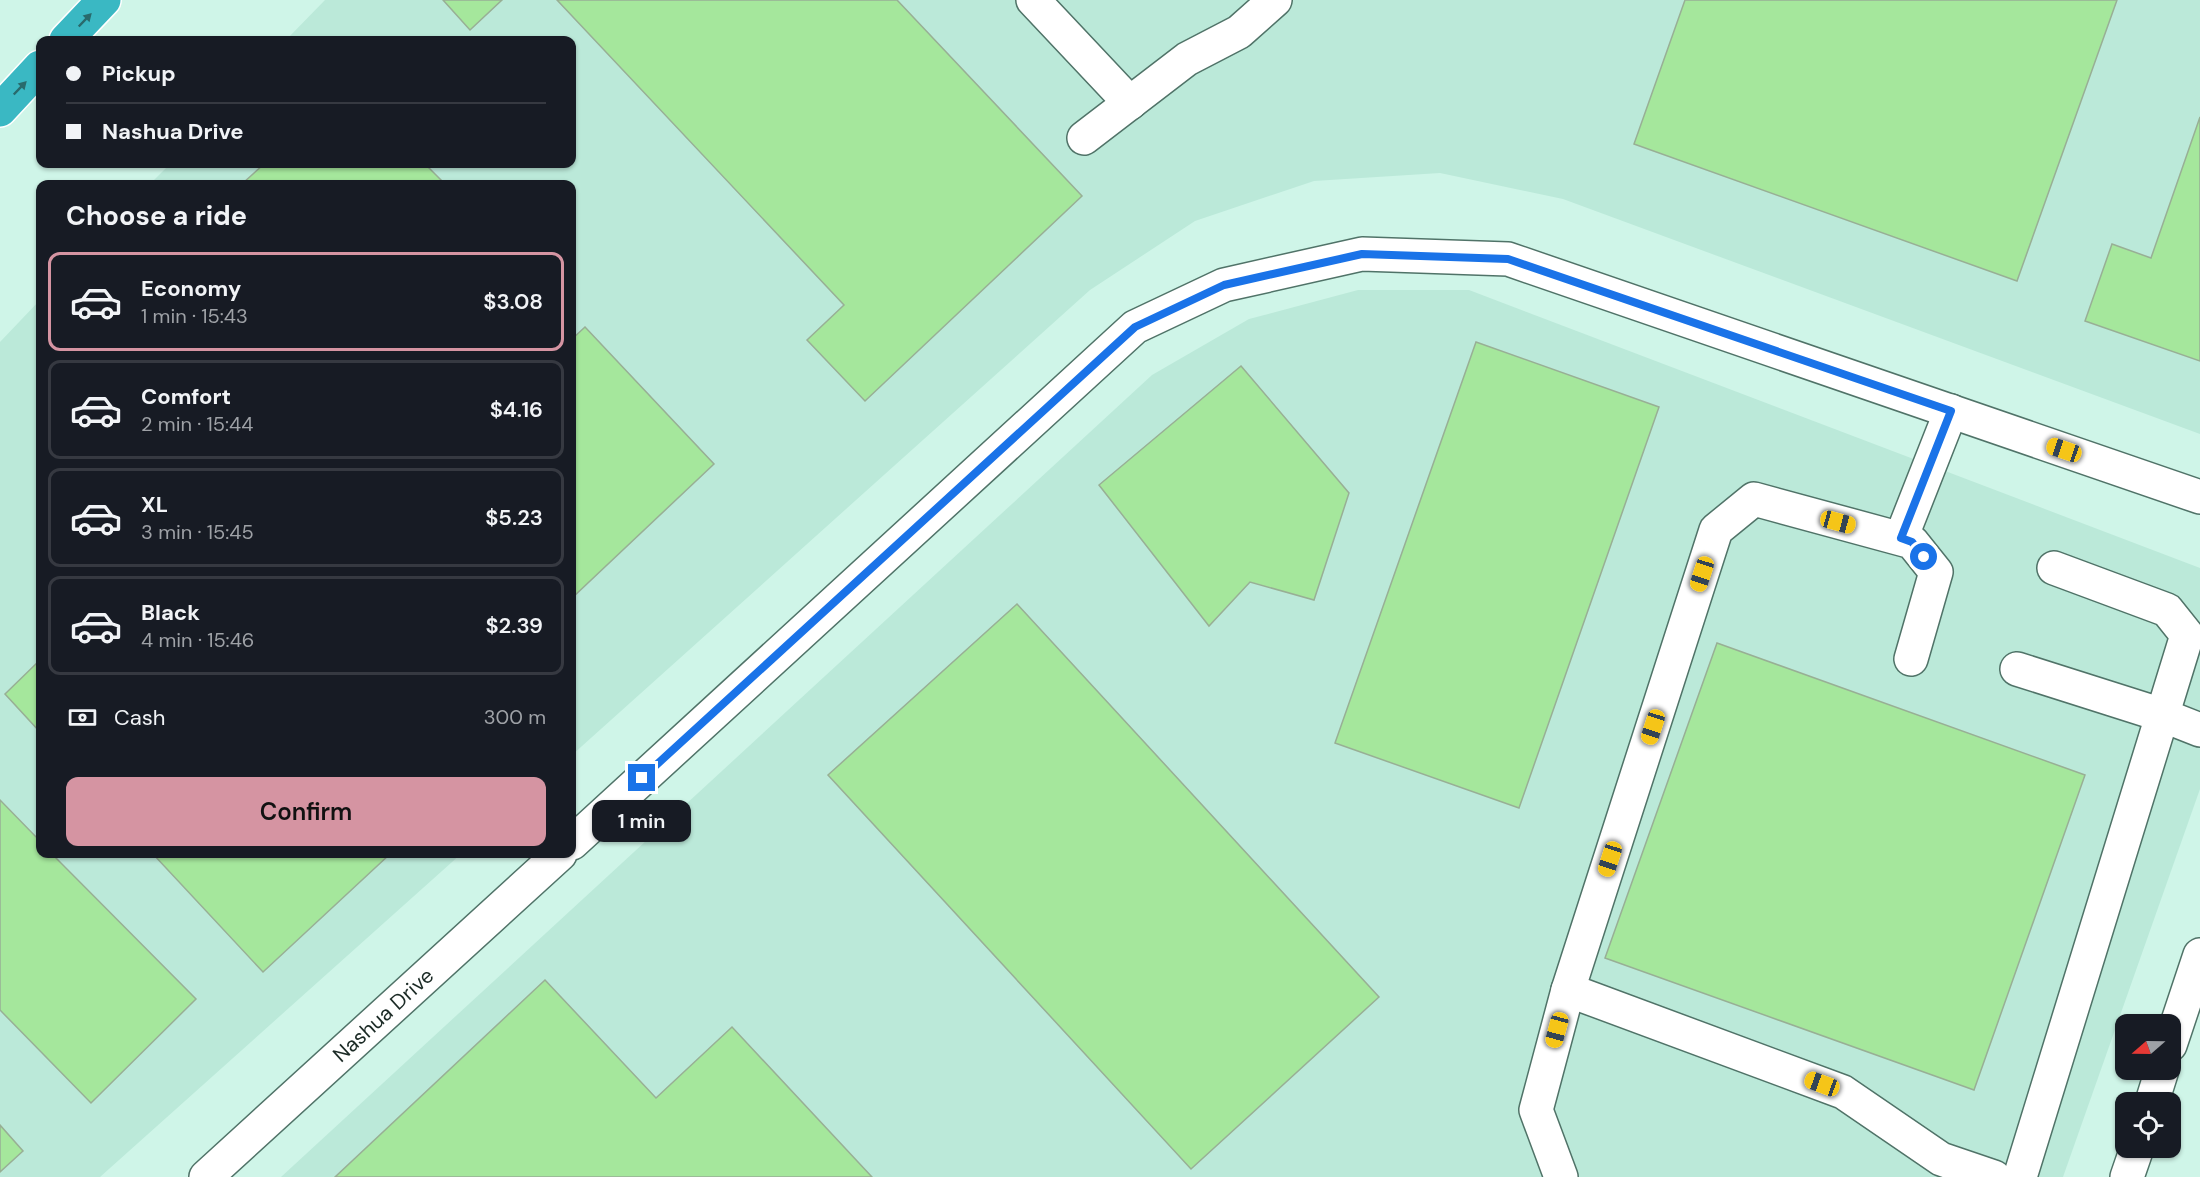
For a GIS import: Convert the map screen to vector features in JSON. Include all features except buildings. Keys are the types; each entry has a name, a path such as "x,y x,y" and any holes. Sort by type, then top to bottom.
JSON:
{"highway":[{"path":"70,36 104,0"},
{"path":"0,110 36,71"}],"street":[{"path":"1032,0 1130,103"},
{"path":"1084,138 1187,59 1239,32 1275,0"},
{"path":"576,839 1135,327 1224,285 1362,254 1508,259 2200,497"},
{"path":"1901,538 1951,411"},
{"path":"1561,1177 1536,1110 1568,990 1716,530 1754,499 1912,542 1936,572 1911,659"},
{"path":"2020,1177 2187,635 2167,610 2054,568"},
{"path":"2017,669 2162,715 2200,730"},
{"name":"Nashua Drive","path":"206,1177 556,858"},
{"path":"2180,1014 2200,955"},
{"path":"1568,990 1843,1092 1941,1159 1994,1177"},
{"path":"2127,1177 2134,1158"}],"shaded area":[{"path":"325,0 2200,0 2200,434 1563,199 1440,173 1314,181 1195,221 1090,290 576,751 576,180 154,180 166,168 576,168 576,36 290,36"},
{"path":"1358,290 1469,290 2200,568 2200,789 2121,1014 2115,1014 2115,1030 2063,1177 281,1177 1152,375 1249,319"},
{"path":"36,304 36,858 457,858 100,1177 0,1177 0,342"}],"route":[{"path":"642,778 1135,327 1224,285 1362,254 1508,259 1951,411 1901,538 1912,542 1924,557"}]}
